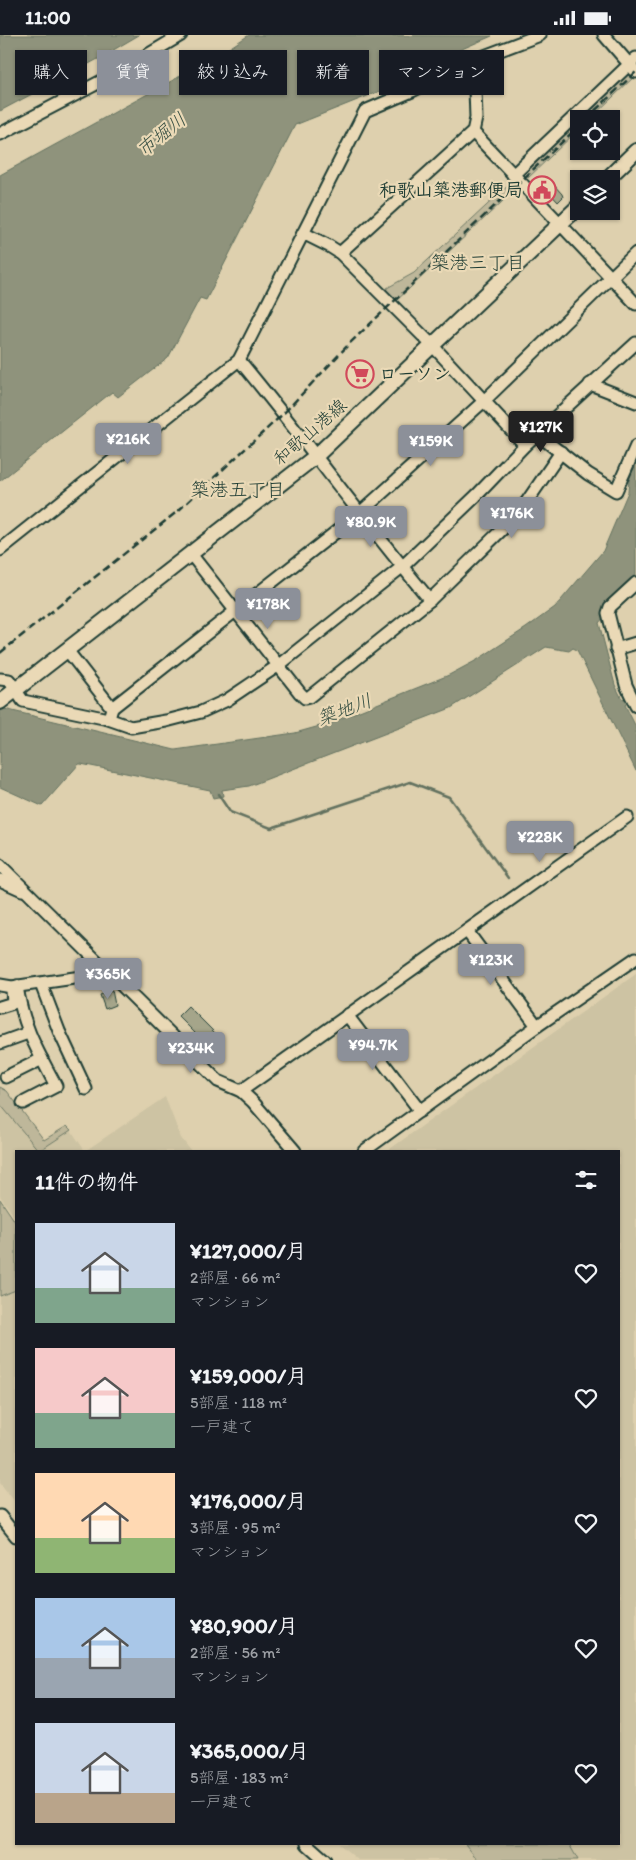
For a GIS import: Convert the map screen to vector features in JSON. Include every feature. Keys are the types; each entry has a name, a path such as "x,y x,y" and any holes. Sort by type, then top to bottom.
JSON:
{"main road":[{"path":"616,170 636,151"},
{"name":"和歌山港線","path":"0,702 316,456 570,215"}],"street":[{"path":"0,134 119,71 181,35"},
{"path":"500,50 540,35"},
{"path":"513,175 634,65 604,35"},
{"path":"0,550 239,360 365,111 403,95"},
{"path":"340,253 473,132 476,118 475,95"},
{"path":"473,132 636,304"},
{"path":"303,233 340,253 432,345 525,445"},
{"path":"0,679 9,680 23,701 110,713 360,513 484,401 636,253"},
{"path":"67,650 110,713 131,727 201,712 227,699 279,665 402,567 477,495 525,445 636,343"},
{"path":"239,360 430,600"},
{"path":"590,384 636,402"},
{"path":"538,434 588,475 616,491 636,446"},
{"path":"190,553 300,693 305,698 309,697 430,600 519,513 561,452"},
{"path":"635,703 626,685 608,613 610,607 636,583"},
{"path":"616,649 636,643"},
{"path":"241,1091 627,817"},
{"path":"0,865 218,1081 241,1091 253,1102 294,1150"},
{"path":"0,880 32,896"},
{"path":"467,931 537,1026"},
{"path":"365,1150 537,1026 636,958"},
{"path":"10,986 109,973"},
{"path":"41,983 59,1031 86,1089"},
{"path":"0,1007 13,1003 10,986"},
{"path":"10,986 20,1006 28,1033 56,1087 23,1103"},
{"path":"347,1015 420,1111"},
{"path":"0,1043 28,1033"},
{"path":"6,1077 42,1059"},
{"path":"0,1516 15,1535"},
{"path":"308,1845 326,1860"}],"shaded area":[{"path":"632,71 636,75 599,110 591,110"},
{"path":"570,130 570,138 526,180 522,176"},
{"path":"514,180 519,186 395,302 386,292 387,288 414,273"},
{"path":"636,974 636,1860 578,1860 570,1845 620,1845 620,1150 388,1150"},
{"path":"0,1087 7,1091 44,1140 67,1126 71,1130 38,1150 0,1104"},
{"path":"165,1097 181,1138 190,1150 86,1150"},
{"path":"0,1104 39,1150 15,1150 15,1218 0,1196"},
{"path":"71,1130 84,1150 39,1150"},
{"path":"0,1199 15,1222 15,1290 0,1296"},
{"path":"15,1290 15,1502 0,1483 0,1296"},
{"path":"340,1845 466,1845 478,1860 358,1860"},
{"path":"466,1845 570,1845 578,1860 478,1860"}],"water":[{"path":"0,35 139,35 113,50 97,50 97,60 87,65 87,50 15,50 15,95 30,95 0,111"},
{"name":"市堀川","path":"249,35 492,36 460,50 379,50 379,91 295,125 206,300 200,298 168,358 118,397 112,392 0,481 0,175 146,95 169,95 169,82 179,77 179,95 287,95 287,50 226,50"},
{"path":"636,463 636,575 605,606 603,618 599,623 615,685 622,699 627,698 629,702 625,705 636,727 636,771 577,650 573,648 569,651 546,647 451,708 249,786 222,790 223,796 213,798 210,790 81,764 42,806 0,787 0,708 175,750 295,733 327,724 449,675 477,660 555,607 603,551 628,492 629,480"}],"building":[{"name":"和歌山築港郵便局","path":"553,184 563,197 558,202 547,190"},
{"path":"112,990 115,1005 105,1009 100,995"},
{"path":"188,1006 215,1033 205,1043 178,1016"}],"waterway":[{"path":"218,794 230,812 271,828 410,782 449,797 508,878"}],"railway":[{"path":"596,110 636,72"},
{"path":"0,653 179,510 284,413 349,344 570,135"}],"place":[{"name":"和歌山築港郵便局","path":"542,190"},
{"name":"ローソン","path":"360,374"}],"district":[{"name":"築港三丁目","path":"478,262"},
{"name":"築港五丁目","path":"238,489"}],"water label":[{"name":"築地川","path":"344,709"}]}
